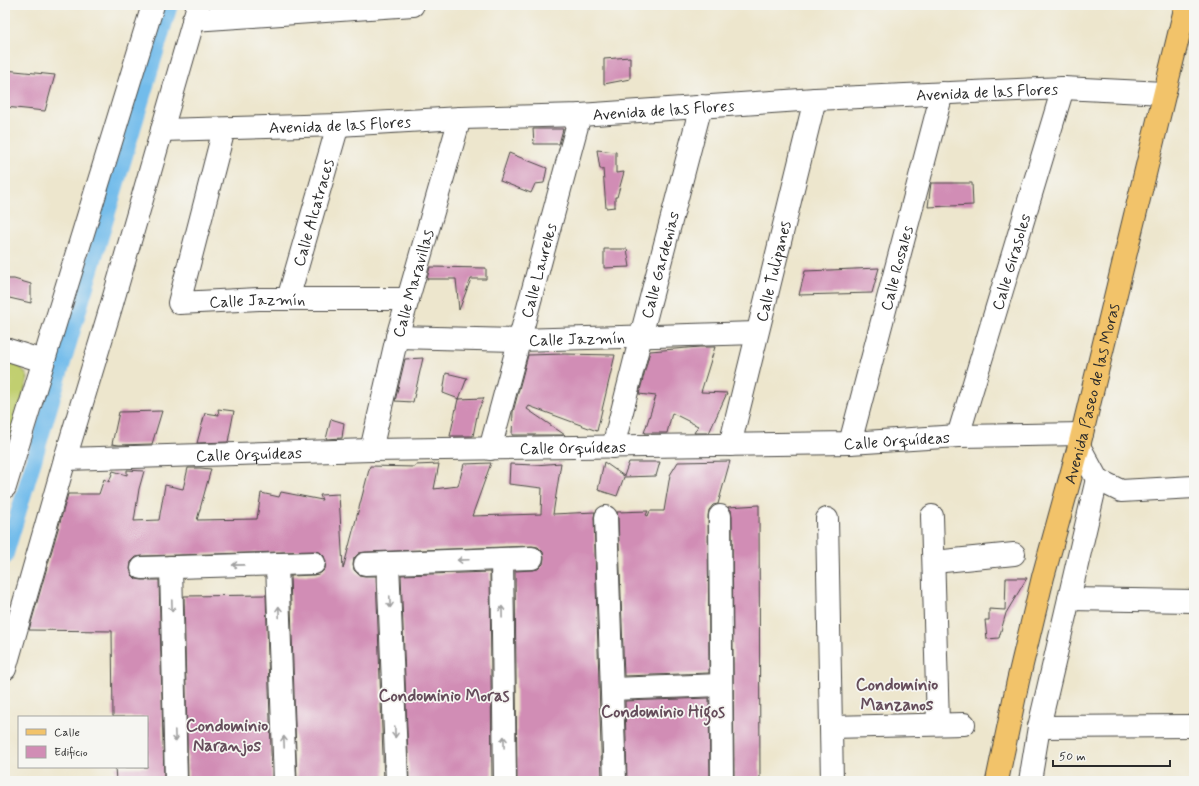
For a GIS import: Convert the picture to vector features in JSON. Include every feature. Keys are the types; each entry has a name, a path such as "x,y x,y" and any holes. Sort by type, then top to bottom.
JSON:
{"main road":[{"name":"Avenida Paseo de las Moras","path":"997,781 1018,681 1043,577 1080,440 1186,5"}],"street":[{"path":"5,486 153,5"},
{"path":"5,668 196,13 413,5"},
{"name":"Avenida de las Flores","path":"162,130 338,125 460,118 580,115 816,99 1063,88 1164,93"},
{"name":"Calle Girasoles","path":"958,436 1063,88"},
{"name":"Calle Rosales","path":"850,442 942,93"},
{"name":"Calle Tulipanes","path":"730,445 816,99"},
{"name":"Calle Gardenias","path":"614,447 641,336 702,106"},
{"name":"Calle Laureles","path":"490,449 580,115"},
{"name":"Calle Maravillas","path":"371,450 397,337 460,118"},
{"name":"Calle Alcatraces","path":"288,300 338,125"},
{"name":"Calle Jazmín","path":"224,128 179,303 408,299"},
{"name":"Calle Jazmín","path":"397,337 519,340 757,332"},
{"path":"5,349 43,361"},
{"name":"Calle Orquídeas","path":"65,459 371,450 850,442 958,436 1080,440"},
{"path":"1030,781 1039,727 1097,479 1080,440"},
{"path":"1097,479 1121,491 1194,487"},
{"path":"720,516 722,781"},
{"path":"932,516 938,724"},
{"path":"606,517 615,781"},
{"path":"827,519 832,781"},
{"path":"934,562 1014,554"},
{"path":"365,564 532,558"},
{"path":"502,559 504,781"},
{"path":"142,568 314,563"},
{"path":"388,563 397,781"},
{"path":"277,564 285,781"},
{"path":"171,567 176,781"},
{"path":"1069,598 1194,601"},
{"path":"612,689 721,685"},
{"path":"831,727 964,724"},
{"path":"1039,727 1194,726"}],"green space":[{"path":"5,359 19,366 28,378 5,460"}],"building":[{"path":"630,57 630,79 604,84 604,59"},
{"path":"5,70 55,75 45,111 5,107"},
{"path":"533,129 563,129 559,144 534,144"},
{"path":"597,150 616,152 616,173 624,172 617,197 615,197 615,207 606,208 603,169 600,169"},
{"path":"509,153 547,168 544,183 535,184 531,193 500,181"},
{"path":"931,183 972,183 973,205 928,207"},
{"path":"604,249 627,249 630,267 604,268"},
{"path":"430,267 486,268 486,279 471,279 459,310 456,279 427,279"},
{"path":"879,268 872,293 799,295 805,271"},
{"path":"5,279 14,279 31,284 31,303 5,297"},
{"path":"715,347 701,392 727,393 709,433 694,433 698,426 672,413 667,433 644,433 656,396 639,394 650,351"},
{"path":"528,355 615,355 597,431 529,406 527,409 565,435 512,435 513,412"},
{"path":"423,358 413,402 395,401 405,359"},
{"path":"446,373 467,378 459,399 443,393"},
{"path":"484,398 478,411 473,436 450,436 458,399"},
{"path":"218,409 234,411 228,442 197,443 205,413 219,415"},
{"path":"162,411 152,444 112,444 119,412"},
{"path":"331,419 344,423 342,438 326,439"},
{"path":"730,461 718,504 713,505 709,510 708,516 709,673 624,676 617,512 648,511 646,515 648,516 650,511 664,511 670,475 678,462"},
{"path":"604,462 624,476 629,462 660,462 656,476 624,477 617,496 598,490"},
{"path":"491,463 472,516 541,514 542,488 509,484 510,464 535,465 561,463 553,514 595,512 602,781 517,781 515,571 538,569 543,564 543,552 538,547 532,546 365,552 359,553 354,558 354,570 359,575 376,576 384,781 297,781 290,576 314,575 321,573 325,569 326,562 324,556 320,552 136,557 131,562 130,569 132,575 136,579 159,580 164,781 116,781 115,768 148,768 148,716 113,716 112,631 29,630 68,494 99,494 104,479 109,482 113,471 127,475 127,470 144,471 139,489 134,521 159,520 165,485 183,489 188,468 211,469 197,520 257,519 261,493 279,497 281,492 322,500 320,495 339,494 343,569 370,466 415,467 415,465 439,464 434,489 458,486 464,464"},
{"path":"759,505 760,781 734,781 732,516 731,510 728,507"},
{"path":"490,572 492,781 409,781 401,575"},
{"path":"1006,578 1027,578 1006,613 999,638 987,639 985,620 989,620 989,609 1005,610"},
{"path":"266,595 272,781 188,781 184,596"},
{"path":"709,698 710,781 627,781 625,701"}],"waterway":[{"path":"5,557 170,5"}],"district":[{"name":"Condominio Manzanos","path":"897,694"},
{"name":"Condominio Moras","path":"444,695"},
{"name":"Condominio Higos","path":"663,711"},
{"name":"Condominio Naranjos","path":"227,735"}]}
